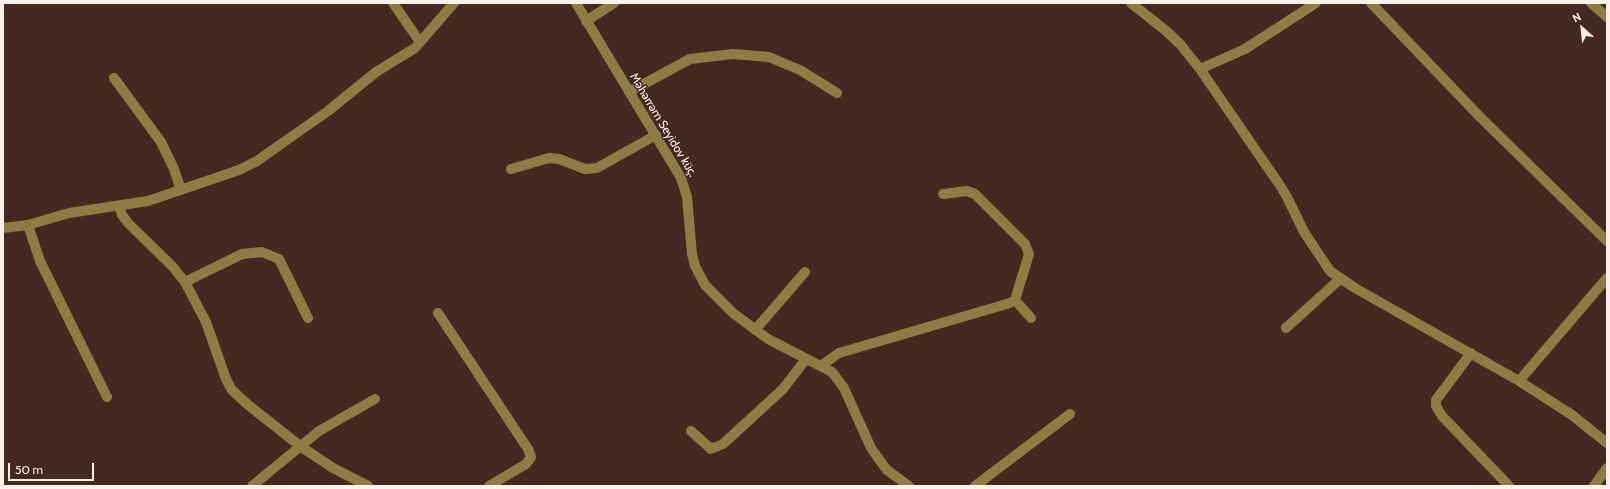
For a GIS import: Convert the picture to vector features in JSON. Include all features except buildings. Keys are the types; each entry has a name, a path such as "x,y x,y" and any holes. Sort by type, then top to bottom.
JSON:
{"street":[{"path":"393,3 420,42"},
{"path":"3,228 28,225 69,213 148,201 239,170 257,161 328,111 376,72 415,48 454,3"},
{"name":"Məhərrəm Seyidov küç.","path":"576,3 656,135 685,188 692,254 697,270 705,285 715,296 768,340 806,359 822,365 832,372 844,388 871,448 887,470 909,486"},
{"path":"586,21 614,3"},
{"path":"1131,3 1180,44 1200,69 1287,197 1304,232 1330,271 1340,279 1519,381 1572,415 1607,443"},
{"path":"1200,69 1246,49 1316,3"},
{"path":"1371,3 1481,118 1607,241"},
{"path":"1591,3 1607,17"},
{"path":"629,92 690,59 733,54 769,57 800,70 837,93"},
{"path":"114,78 161,142 174,169 181,190"},
{"path":"512,168 549,158 559,159 585,169 597,168 656,135"},
{"path":"822,365 839,353 1010,303 1015,300 1029,254 1025,244 975,194 967,191 943,194"},
{"path":"120,206 122,216 185,282 206,322 226,379 232,390 247,404 300,446 333,468 368,486"},
{"path":"28,225 40,261 107,397"},
{"path":"185,282 242,254 262,252 279,259 308,318"},
{"path":"755,330 805,272"},
{"path":"1519,381 1607,278"},
{"path":"1286,328 1340,279"},
{"path":"1015,300 1031,318"},
{"path":"438,313 528,449 531,457 526,464 489,486"},
{"path":"1471,353 1436,400 1436,406 1442,416 1509,486"},
{"path":"691,431 711,449 723,444 784,389 806,359"},
{"path":"252,486 319,431 375,399"},
{"path":"975,486 1070,414"},
{"path":"1594,486 1607,468"}]}
